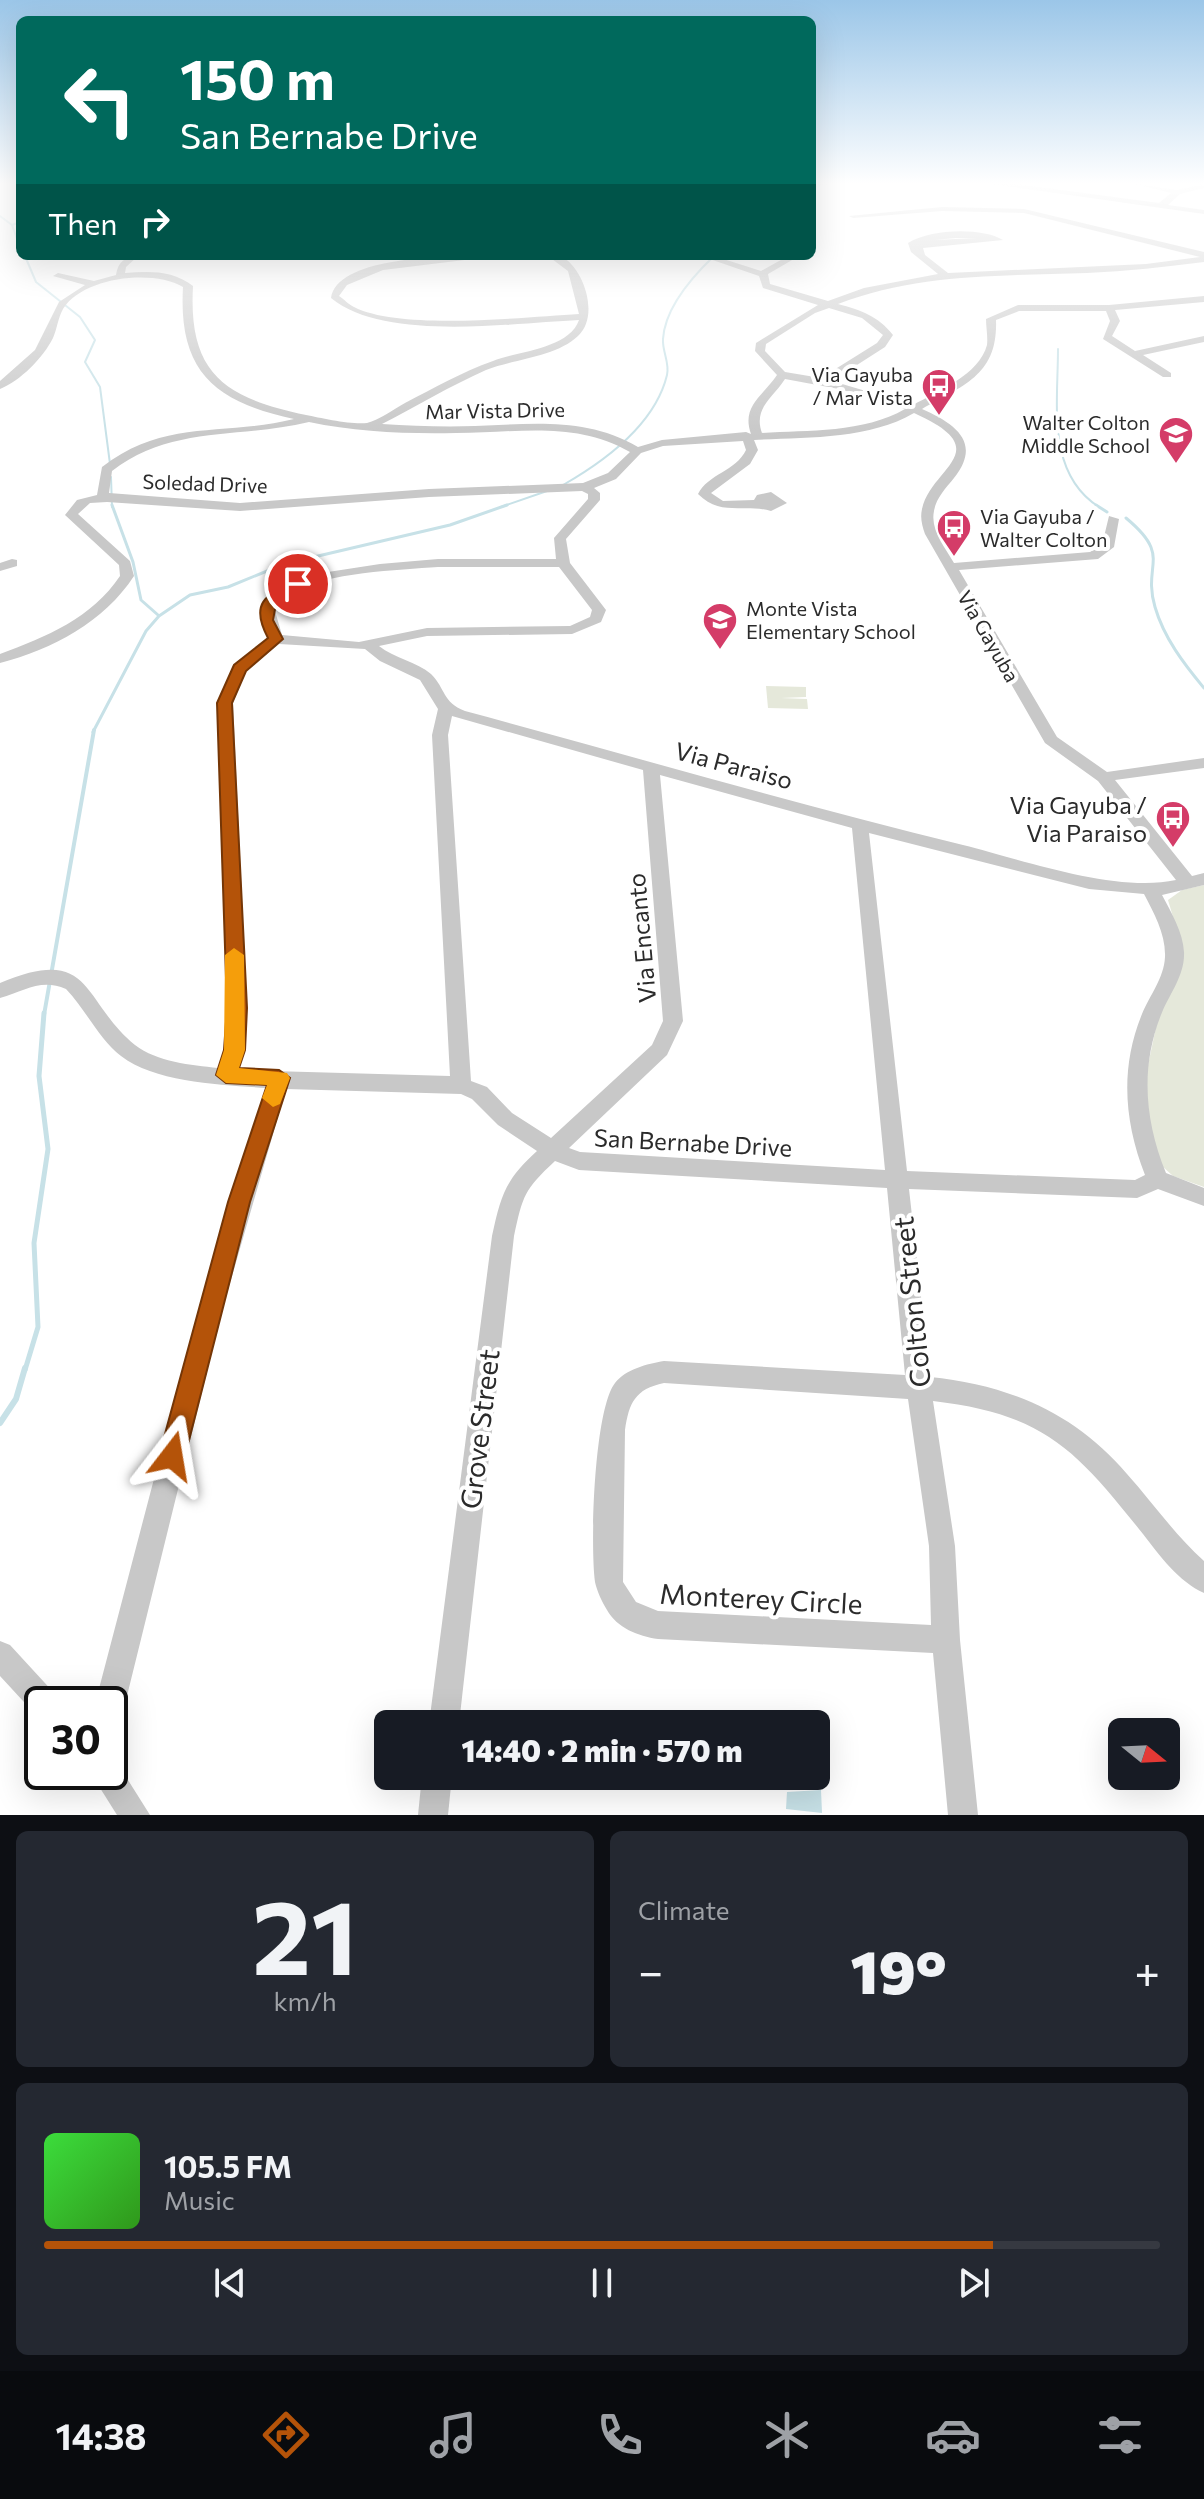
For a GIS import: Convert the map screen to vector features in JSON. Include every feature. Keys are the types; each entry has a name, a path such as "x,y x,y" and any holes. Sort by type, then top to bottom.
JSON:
{"street":[{"path":"120,277 122,268"},
{"path":"390,268 348,278 334,296 350,312 390,321 583,317"},
{"path":"368,426 474,370 567,339 579,329 583,317 577,279 571,268"},
{"path":"742,268 762,274 774,268"},
{"path":"936,268 944,274"},
{"path":"759,503 720,505 704,494 707,488 749,458 752,450 752,409 782,375 759,346 827,305 866,287 944,274 1116,268"},
{"path":"762,274 763,283 770,289 866,317 888,335 881,345 824,381"},
{"name":"Mar Vista Drive","path":"0,386 38,354 62,304 95,284 120,277 156,275 185,283 189,288 191,348 202,368 220,384 252,401 306,419 368,426 452,430 572,426 609,435 637,451"},
{"path":"58,276 95,284"},
{"path":"637,451 680,440 860,429 913,411 958,384 982,365 992,344 991,319 1000,313 1029,308 1109,308 1204,299"},
{"path":"1109,308 1115,321 1107,337 1138,353 1167,375"},
{"path":"1138,353 1204,339"},
{"name":"Via Gayuba","path":"782,375 824,381 913,411 945,425 961,444 960,462 931,497 926,511 931,534 1051,740 1104,777 1196,880"},
{"path":"0,659 38,644 86,618 116,593 127,576 120,557 73,518 71,511 103,481 109,467 141,446 176,436 274,427 306,419"},
{"name":"Soledad Drive","path":"82,503 107,498 240,507 429,493 585,487 612,476 637,451"},
{"path":"226,1075 235,1050 237,1008 225,703 239,669 276,639 369,645 427,632 556,631 583,627 596,619 599,610 563,563 560,538 612,476"},
{"path":"103,481 107,498"},
{"path":"585,487 594,493 594,500"},
{"path":"951,567 1093,556 1108,547 1113,519"},
{"path":"276,639 266,620 269,603 289,587 313,580 427,563 563,563"},
{"path":"0,991 26,980 64,980 84,991 128,1052 173,1068 226,1075 461,1086 440,735 446,709 425,677 385,658 369,645"},
{"name":"Via Paraiso","path":"446,709 860,825 1077,880 1150,888 1196,880"},
{"path":"1104,777 1204,763"},
{"name":"Via Encanto","path":"552,1151 660,1050 673,1021 651,768"},
{"name":"Colton Street","path":"860,825 919,1388 942,1546 946,1640 963,1815"},
{"path":"1150,888 1175,947 1170,977 1151,1016 1138,1072 1135,1102 1141,1139 1157,1179 1204,1197"},
{"path":"114,1686 197,1356 239,1202 279,1078"},
{"name":"San Bernabe Drive","path":"461,1086 477,1092 506,1119 552,1151 579,1161 899,1180 1137,1189 1157,1179"},
{"name":"Grove Street","path":"446,1710 509,1201 522,1178 552,1151"},
{"name":"Monterey Circle","path":"946,1640 642,1623 613,1599 609,1582 613,1419 622,1392 632,1383 664,1372 919,1388 970,1394 1015,1406 1051,1424 1111,1474 1163,1539 1204,1579"},
{"path":"0,1655 28,1686"},
{"path":"118,1790 135,1815"},
{"path":"433,1815 436,1790"}],"shaded area":[{"path":"766,686 806,687 806,697 781,698 807,699 808,709 768,708"},
{"path":"1204,885 1204,1187 1173,1176 1161,1165 1145,1120 1147,1070 1159,1013 1184,954 1168,900 1182,890"}],"water":[{"path":"821,1790 822,1813 786,1809 787,1792"}],"waterway":[{"path":"30,268 36,282 80,317 95,340 85,362 100,387 110,464"},
{"path":"563,485 611,453 652,410 667,375 663,339 669,315 689,283 703,268"},
{"path":"1058,349 1057,414 1063,457 1070,476 1082,493 1099,507"},
{"path":"111,477 112,507"},
{"path":"501,507 547,491"},
{"path":"112,505 133,562 141,600 158,615"},
{"path":"94,730 146,631 159,616 190,595 228,587 284,564 450,525 507,505"},
{"path":"1099,507 1107,512"},
{"path":"1126,518 1149,542 1155,607 1169,640 1204,688"},
{"path":"44,1015 94,730"},
{"path":"25,1370 38,1327 34,1243 48,1149 39,1076 44,1013"},
{"path":"0,1423 16,1399 25,1368"}],"slow traffic":[{"path":"234,955 237,1008 235,1050 226,1075 279,1078 273,1098"}],"place":[{"name":"Via Gayuba / Mar Vista","path":"939,417"},
{"name":"Walter Colton Middle School","path":"1176,465"},
{"name":"Via Gayuba / Walter Colton","path":"954,558"},
{"name":"Monte Vista Elementary School","path":"720,651"},
{"name":"Via Gayuba / Via Paraiso","path":"1173,849"}],"route":[{"path":"172,1456 239,1202 279,1078 226,1075 235,1050 237,1008 225,703 232,679 239,669 276,639 266,620 269,603 289,587 298,584"}]}
